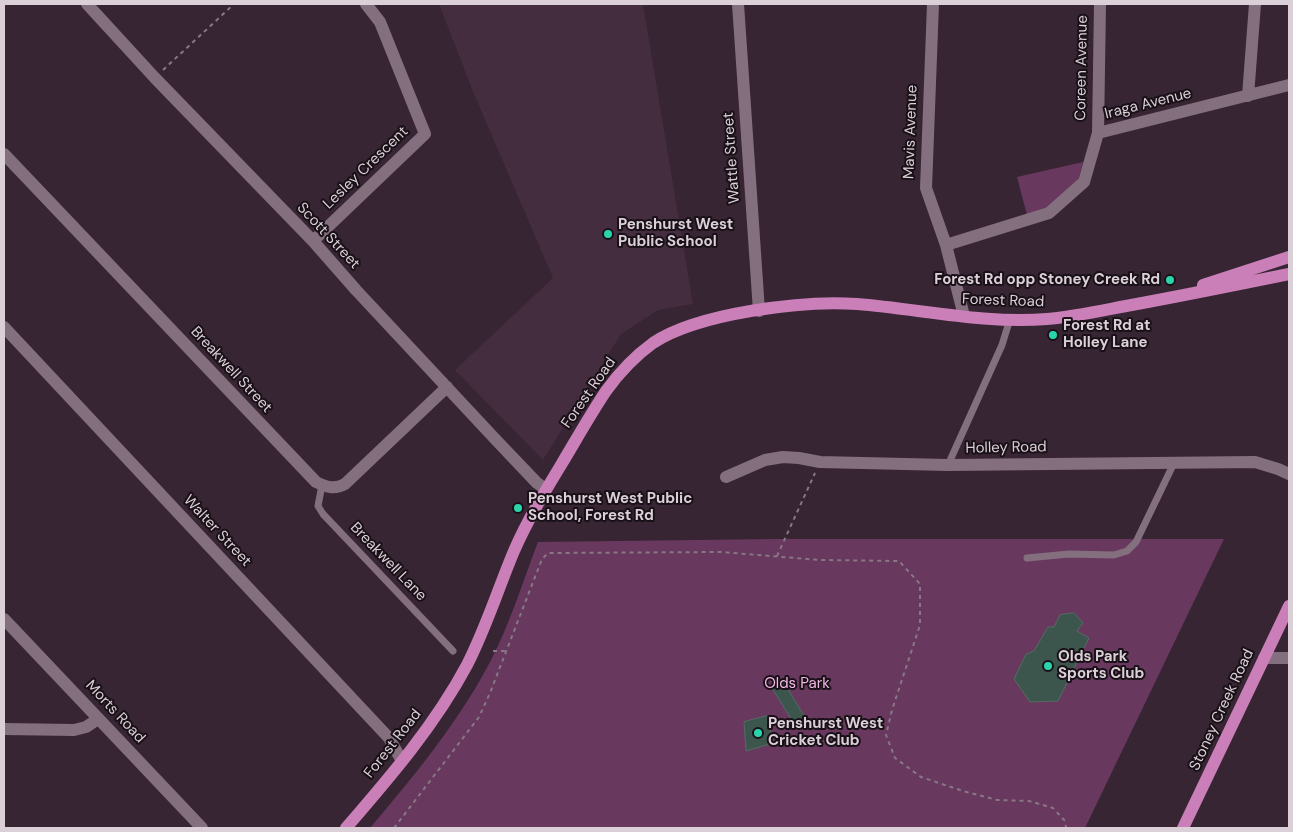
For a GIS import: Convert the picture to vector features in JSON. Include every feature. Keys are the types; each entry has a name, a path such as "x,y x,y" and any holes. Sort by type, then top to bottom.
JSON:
{"main road":[{"name":"Forest Road","path":"1156,301 1289,257"},
{"name":"Forest Road","path":"346,828 402,761 449,697 483,633 523,532 546,490 606,392 621,372 654,343 684,328 712,319 759,311 837,303 964,316 1047,319 1156,301 1289,274"},
{"name":"Stoney Creek Road","path":"1184,828 1289,606"}],"street":[{"name":"Scott Street","path":"87,4 155,78 313,241 497,442 546,490"},
{"name":"Lesley Crescent","path":"313,241 425,134 380,22 366,4"},
{"name":"Wattle Street","path":"738,4 759,311"},
{"name":"Mavis Avenue","path":"933,4 926,188 946,245 964,316"},
{"name":"Coreen Avenue","path":"1098,134 1100,4"},
{"path":"1248,96 1255,4"},
{"name":"Iraga Avenue","path":"946,245 1049,213 1084,182 1098,134 1289,85"},
{"name":"Breakwell Street","path":"4,154 312,478 322,486"},
{"name":"Walter Street","path":"4,327 389,738 402,761"},
{"path":"322,486 339,487 352,478 447,387"},
{"name":"Holley Road","path":"726,477 765,460 783,457 820,462 948,465 1255,462 1289,474"},
{"name":"Morts Road","path":"4,619 202,828"},
{"path":"1264,658 1289,658"},
{"path":"4,729 74,730 86,727 98,719"}],"lane":[{"path":"948,465 1002,345 1010,319"},
{"path":"1027,558 1069,554 1114,555 1127,551 1136,542 1174,462"},
{"name":"Breakwell Lane","path":"322,486 318,506 323,514 453,651"}],"path":[{"path":"155,78 234,4"},
{"path":"777,556 820,462"},
{"path":"394,828 479,717 542,559 548,553 721,552 820,560 899,561 920,584 920,625 892,710 886,735 894,758 921,777 963,791 996,800 1029,801 1053,808 1066,821 1066,828"},
{"path":"493,651 506,651"}],"shaded area":[{"name":"Penshurst West Public School","path":"439,4 643,4 693,304 658,310 621,334 543,460 455,370 553,278 474,94"}],"green space":[{"path":"1083,162 1078,181 1048,208 1027,215 1017,177"},
{"name":"Olds Park","path":"774,539 1224,539 1085,828 370,828 450,728 477,685 504,633 538,542"}],"building":[{"name":"Olds Park Sports Club","path":"1074,613 1083,623 1077,631 1089,638 1058,701 1030,702 1014,679 1026,654 1034,651 1048,627 1054,627 1060,615"},
{"path":"783,681 809,724 798,730 772,688"},
{"name":"Penshurst West Cricket Club","path":"767,716 773,743 746,751 744,722"}],"place":[{"name":"Penshurst West Public School","path":"608,234"},
{"name":"Forest Rd opp Stoney Creek Rd","path":"1170,280"},
{"name":"Forest Rd at Holley Lane","path":"1053,335"},
{"name":"Penshurst West Public School, Forest Rd","path":"518,508"},
{"name":"Olds Park Sports Club","path":"1048,666"},
{"name":"Penshurst West Cricket Club","path":"758,733"}]}
